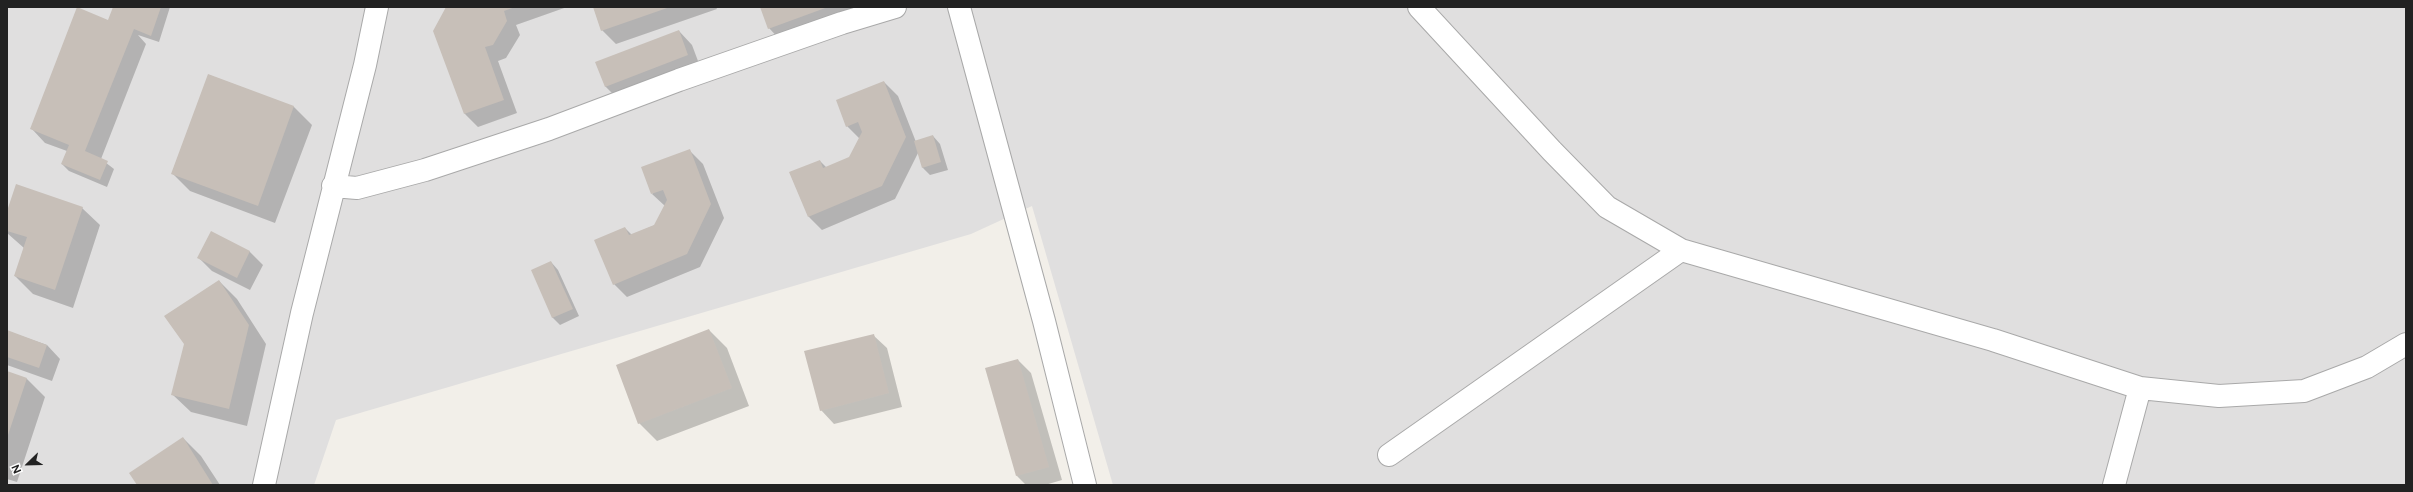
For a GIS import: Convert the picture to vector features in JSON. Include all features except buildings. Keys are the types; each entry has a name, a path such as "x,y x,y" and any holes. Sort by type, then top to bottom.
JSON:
{"street":[{"path":"264,485 302,313 333,186 365,65 377,7"},
{"path":"333,186 357,188 426,170 549,129 679,80 842,23 895,7"},
{"path":"959,7 1044,321 1084,485"},
{"path":"1419,7 1552,151 1607,207 1681,250 1993,340 2140,388 2219,396 2304,391 2368,367 2406,344"},
{"path":"1389,455 1681,250"},
{"path":"2114,485 2140,388"}],"shaded area":[{"path":"7,7 2406,7 2406,485 1113,485 1032,206 971,234 336,420 314,485 7,485"}]}
